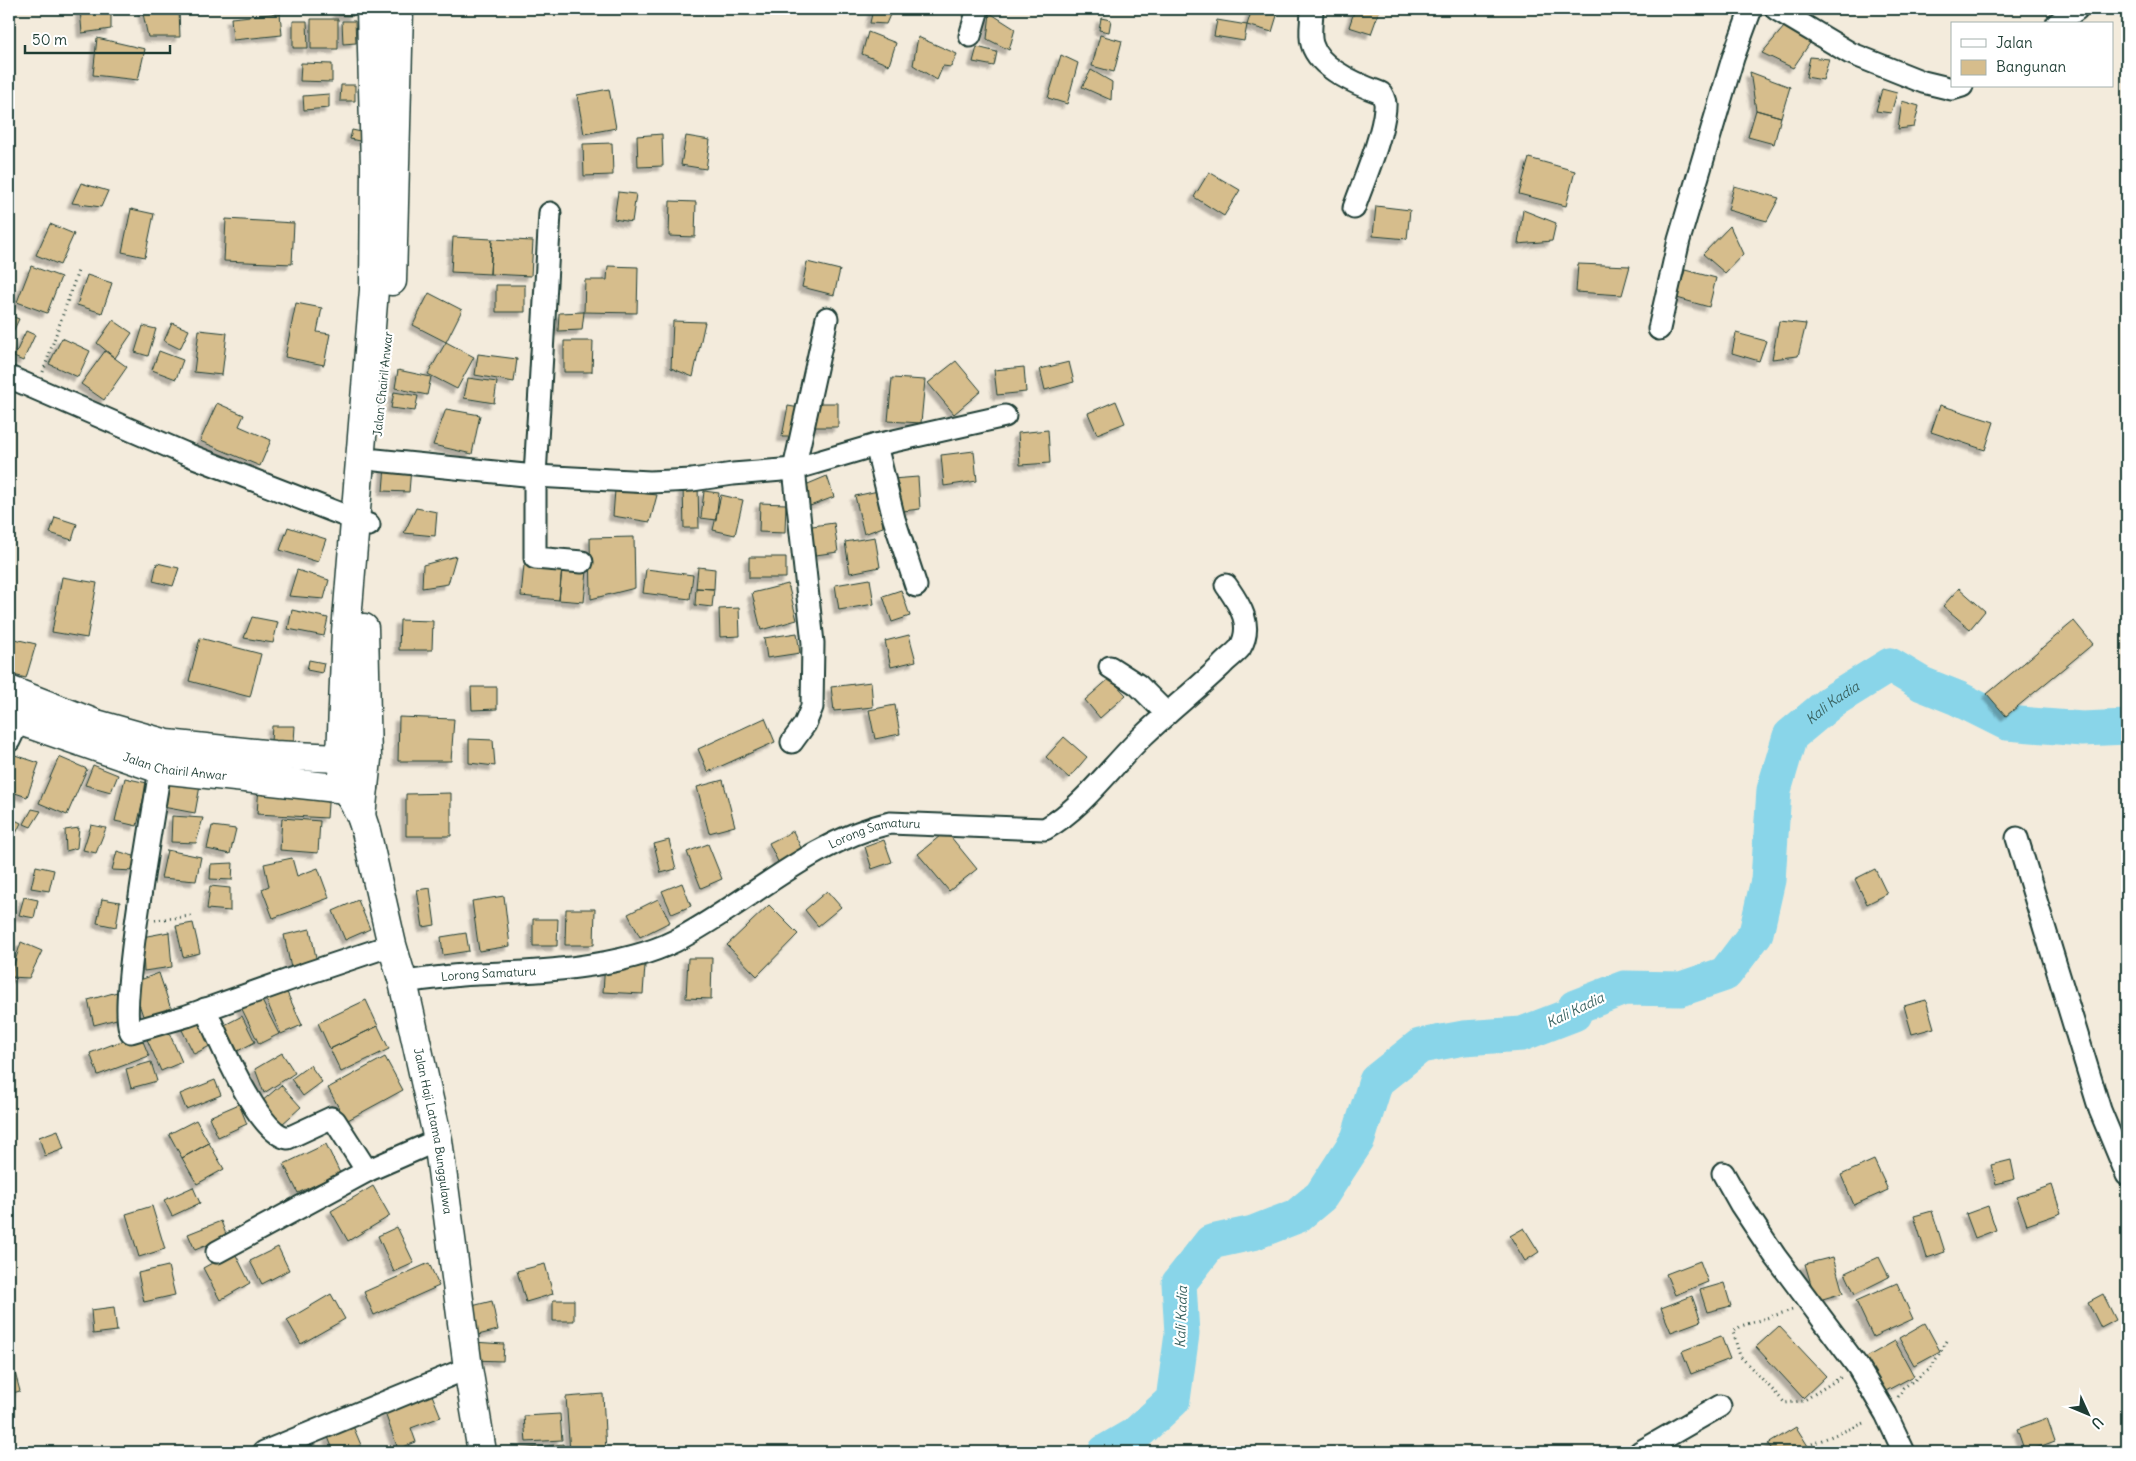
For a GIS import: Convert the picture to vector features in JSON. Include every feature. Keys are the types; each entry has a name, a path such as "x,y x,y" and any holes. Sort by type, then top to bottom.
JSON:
{"main road":[{"name":"Jalan Chairil Anwar","path":"363,523 374,290 375,166 371,9"},
{"name":"Jalan Chairil Anwar","path":"361,816 356,788 346,632 363,523 376,460 391,301 399,9"},
{"name":"Jalan Chairil Anwar","path":"9,690 96,724 167,744 274,755 354,758"},
{"name":"Jalan Chairil Anwar","path":"12,727 160,769 356,788"},
{"name":"Jalan Haji Latama Bunggulawa","path":"361,816 402,982 438,1140 468,1368 482,1452"}],"street":[{"path":"970,36 978,9"},
{"path":"1312,9 1312,43 1316,54 1323,62 1340,74 1381,93 1385,99 1386,107 1382,125 1354,208"},
{"path":"1659,329 1678,240 1733,58 1751,9"},
{"path":"1776,9 1850,54 1922,82 1952,89 1955,88"},
{"path":"2060,22 2077,9"},
{"path":"550,213 535,476 536,558 582,562"},
{"path":"792,742 805,724 812,707 814,643 794,469 827,318"},
{"path":"9,377 184,452 363,523"},
{"path":"376,460 535,476 650,482 794,469 876,445 1005,416"},
{"path":"876,445 894,519 916,586"},
{"name":"Lorong Samaturu","path":"402,982 477,974 515,974 639,956 675,940 856,832 890,822 1045,829 1060,821 1144,734 1200,686 1240,647 1245,630 1244,612 1226,585"},
{"path":"1110,667 1138,686 1168,714"},
{"path":"160,769 131,965 127,1014 131,1032 187,1016 392,945"},
{"path":"2017,838 2097,1102 2127,1175"},
{"path":"205,1009 241,1086 260,1116 275,1133 288,1138 331,1118 335,1121 367,1171"},
{"path":"217,1252 367,1171 438,1140"},
{"path":"1722,1173 1775,1256 1858,1367 1886,1414 1904,1452"},
{"path":"264,1452 468,1368"},
{"path":"1640,1452 1720,1406"}],"path":[{"path":"37,389 78,271"},
{"path":"137,922 192,916"},
{"path":"1812,1303 1741,1326 1733,1332 1740,1356 1785,1403 1803,1401 1858,1367"},
{"path":"1818,1452 1812,1444 1886,1414 1903,1388 1930,1369 1947,1341"}],"building":[{"path":"80,9 111,9 111,29 82,33"},
{"path":"142,9 179,9 180,37 148,37"},
{"path":"338,9 353,9 353,16 338,15"},
{"path":"873,9 892,10 886,24 870,23"},
{"path":"1252,9 1279,9 1272,32 1247,25"},
{"path":"1355,9 1380,9 1371,34 1349,27"},
{"path":"280,13 282,35 233,40 231,18"},
{"path":"990,13 1015,29 1009,50 987,39"},
{"path":"1101,18 1111,20 1109,32 1099,30"},
{"path":"311,19 338,19 338,49 311,49"},
{"path":"1217,20 1247,25 1244,41 1214,36"},
{"path":"293,21 307,21 308,48 293,48"},
{"path":"342,21 355,21 356,43 343,44"},
{"path":"1784,27 1812,40 1793,68 1762,53"},
{"path":"868,32 896,43 889,65 862,54"},
{"path":"1100,35 1122,41 1114,72 1092,66"},
{"path":"918,37 957,54 951,67 943,66 937,80 913,65"},
{"path":"97,38 145,49 138,80 93,75"},
{"path":"977,47 997,52 994,66 973,62"},
{"path":"1061,55 1078,63 1067,104 1048,98"},
{"path":"1810,57 1829,59 1823,80 1806,77"},
{"path":"301,63 332,64 332,82 300,81"},
{"path":"1091,70 1112,82 1111,100 1082,87"},
{"path":"1750,72 1790,87 1781,117 1756,110"},
{"path":"341,85 355,85 355,101 340,101"},
{"path":"609,89 616,128 584,134 577,95"},
{"path":"1882,89 1897,93 1891,113 1876,111"},
{"path":"329,94 329,108 304,110 303,96"},
{"path":"1902,101 1919,106 1914,127 1898,129"},
{"path":"1756,110 1781,117 1774,144 1748,137"},
{"path":"352,130 366,133 364,142 350,139"},
{"path":"662,134 663,166 638,167 637,136"},
{"path":"686,136 710,140 706,169 681,165"},
{"path":"612,143 613,175 584,176 583,144"},
{"path":"1529,158 1575,171 1566,206 1519,194"},
{"path":"1209,172 1240,190 1224,216 1194,197"},
{"path":"81,183 108,191 101,207 72,203"},
{"path":"1734,186 1779,198 1767,221 1728,210"},
{"path":"618,192 636,194 632,222 614,219"},
{"path":"670,201 696,202 695,237 669,236"},
{"path":"1376,206 1410,210 1407,239 1373,236"},
{"path":"131,209 154,214 145,257 122,252"},
{"path":"1523,210 1556,223 1552,241 1518,244"},
{"path":"226,219 294,223 292,264 224,261"},
{"path":"50,224 74,234 60,265 36,255"},
{"path":"1730,226 1743,254 1725,273 1703,254"},
{"path":"453,237 492,239 490,274 451,272"},
{"path":"492,239 533,241 531,276 490,274"},
{"path":"807,262 840,270 834,295 802,287"},
{"path":"1578,264 1630,266 1622,295 1576,292"},
{"path":"31,266 61,277 47,313 17,302"},
{"path":"608,266 638,267 637,313 584,312 585,280 607,280"},
{"path":"1685,270 1716,278 1709,307 1677,298"},
{"path":"87,275 112,283 102,313 77,305"},
{"path":"496,285 525,285 525,312 496,312"},
{"path":"429,293 462,310 446,342 413,325"},
{"path":"296,303 322,308 317,332 330,334 324,365 285,357"},
{"path":"584,312 582,330 558,331 559,313"},
{"path":"9,315 19,319 9,340"},
{"path":"113,320 132,333 115,358 97,343"},
{"path":"673,321 705,322 693,377 671,368"},
{"path":"1779,321 1806,324 1798,356 1772,359"},
{"path":"172,323 189,330 180,349 164,341"},
{"path":"143,326 156,329 148,356 135,352"},
{"path":"199,330 227,333 222,375 194,372"},
{"path":"26,331 35,335 23,361 14,357"},
{"path":"1736,333 1766,341 1759,361 1732,353"},
{"path":"62,338 90,351 78,377 49,364"},
{"path":"564,341 593,341 592,372 564,372"},
{"path":"446,342 474,357 457,389 428,374"},
{"path":"105,351 127,367 104,400 81,384"},
{"path":"159,351 183,360 176,379 152,370"},
{"path":"478,354 517,359 514,382 475,375"},
{"path":"956,361 981,391 954,414 928,383"},
{"path":"1069,362 1074,382 1045,390 1040,369"},
{"path":"1024,367 1026,392 997,395 994,370"},
{"path":"398,370 431,377 427,395 395,388"},
{"path":"468,378 497,382 494,403 464,398"},
{"path":"892,378 925,380 921,423 888,421"},
{"path":"394,392 418,396 415,411 391,408"},
{"path":"1116,401 1125,423 1097,434 1088,413"},
{"path":"217,403 244,415 239,426 271,440 260,466 200,441"},
{"path":"813,403 838,403 838,427 813,427"},
{"path":"1940,405 1994,422 1985,450 1931,432"},
{"path":"788,406 806,409 798,437 782,437"},
{"path":"446,409 480,415 472,454 433,445"},
{"path":"1048,430 1050,463 1020,465 1018,433"},
{"path":"974,451 977,481 944,486 941,455"},
{"path":"385,466 411,468 409,492 383,491"},
{"path":"827,476 834,497 810,506 803,486"},
{"path":"918,477 920,509 894,512 892,479"},
{"path":"698,486 699,528 684,528 683,487"},
{"path":"615,490 657,495 650,522 613,516"},
{"path":"704,491 719,493 716,520 701,518"},
{"path":"878,491 883,527 864,534 855,496"},
{"path":"721,495 743,500 735,535 713,530"},
{"path":"760,503 786,504 785,533 759,532"},
{"path":"416,508 437,512 435,536 404,533"},
{"path":"55,517 77,524 72,540 50,533"},
{"path":"834,523 838,552 808,556 805,527"},
{"path":"288,527 326,539 318,562 280,550"},
{"path":"634,537 635,588 591,599 590,538"},
{"path":"875,537 880,567 850,573 845,542"},
{"path":"456,556 448,584 422,588 423,565"},
{"path":"749,557 786,557 786,578 749,578"},
{"path":"157,563 179,568 173,586 153,581"},
{"path":"524,565 562,568 559,600 521,596"},
{"path":"698,567 715,569 714,589 696,588"},
{"path":"562,568 587,571 584,602 559,600"},
{"path":"646,569 693,575 690,599 643,593"},
{"path":"297,570 329,580 324,599 289,596"},
{"path":"62,577 97,583 87,638 52,632"},
{"path":"870,579 874,604 839,610 835,585"},
{"path":"788,584 797,620 761,630 752,593"},
{"path":"696,588 714,589 712,607 695,605"},
{"path":"1959,588 1985,611 1970,629 1943,606"},
{"path":"901,590 910,616 892,622 883,596"},
{"path":"739,608 740,636 720,637 719,609"},
{"path":"292,610 328,618 324,636 288,629"},
{"path":"252,617 278,622 273,643 244,638"},
{"path":"400,620 433,621 432,650 399,650"},
{"path":"2074,621 2093,644 2006,716 1987,694"},
{"path":"797,633 800,653 767,658 764,638"},
{"path":"909,635 916,661 891,667 885,641"},
{"path":"200,638 261,654 250,697 189,681"},
{"path":"9,639 15,639 9,658"},
{"path":"15,639 36,644 26,678 9,674 9,658"},
{"path":"309,660 324,663 322,673 307,670"},
{"path":"1110,678 1126,695 1100,718 1085,700"},
{"path":"871,682 873,707 834,711 831,687"},
{"path":"471,687 497,687 497,709 472,710"},
{"path":"895,705 900,734 875,739 869,710"},
{"path":"399,717 454,719 451,761 398,761"},
{"path":"765,718 775,742 708,772 698,749"},
{"path":"272,726 295,726 294,742 271,742"},
{"path":"1064,737 1087,757 1069,778 1046,757"},
{"path":"469,739 493,740 495,766 469,763"},
{"path":"9,753 39,763 27,797 9,791"},
{"path":"59,757 87,769 67,815 39,803"},
{"path":"93,765 118,775 111,792 85,785"},
{"path":"125,778 147,783 137,826 115,821"},
{"path":"168,780 200,786 195,813 163,807"},
{"path":"723,780 735,826 709,833 697,787"},
{"path":"259,786 329,790 327,818 257,814"},
{"path":"451,793 451,836 406,836 406,794"},
{"path":"32,809 41,811 31,827 24,824"},
{"path":"172,816 203,818 196,843 171,842"},
{"path":"9,817 21,823 9,848"},
{"path":"282,818 320,821 318,853 280,850"},
{"path":"91,825 106,828 96,853 83,850"},
{"path":"212,826 236,829 230,854 207,849"},
{"path":"79,828 77,848 66,851 65,830"},
{"path":"793,831 804,854 780,866 769,843"},
{"path":"946,831 977,869 949,891 918,854"},
{"path":"669,840 676,869 661,873 654,844"},
{"path":"884,840 892,862 872,869 865,847"},
{"path":"708,844 722,879 701,888 687,852"},
{"path":"167,850 201,857 196,881 161,878"},
{"path":"117,851 137,857 134,871 112,870"},
{"path":"292,858 297,876 318,868 329,898 273,918 262,889 269,886 264,864"},
{"path":"233,863 232,880 210,879 211,864"},
{"path":"36,866 54,870 49,891 31,888"},
{"path":"1875,869 1887,894 1867,904 1855,879"},
{"path":"682,883 691,906 672,914 662,891"},
{"path":"210,886 230,888 230,911 207,909"},
{"path":"430,888 435,925 423,927 417,890"},
{"path":"827,891 841,907 818,926 805,910"},
{"path":"504,896 510,946 479,951 472,901"},
{"path":"24,897 38,900 34,918 19,915"},
{"path":"102,899 120,902 116,927 97,923"},
{"path":"658,899 670,922 640,937 628,914"},
{"path":"358,900 370,929 345,940 333,911"},
{"path":"769,905 798,934 757,976 727,945"},
{"path":"566,909 595,909 594,945 565,945"},
{"path":"533,919 558,919 557,946 533,946"},
{"path":"193,923 200,953 183,957 176,926"},
{"path":"310,929 317,962 291,968 284,935"},
{"path":"169,932 172,967 144,971 142,937"},
{"path":"466,933 469,951 443,955 441,937"},
{"path":"21,942 42,951 29,978 10,977"},
{"path":"688,958 712,958 711,999 686,998"},
{"path":"605,963 645,966 643,994 603,992"},
{"path":"159,973 171,1009 144,1019 132,983"},
{"path":"284,986 302,1025 281,1034 264,995"},
{"path":"117,992 124,1017 94,1025 88,1000"},
{"path":"259,995 279,1034 259,1044 240,1005"},
{"path":"366,1000 378,1026 330,1049 318,1023"},
{"path":"1926,1000 1934,1028 1912,1034 1904,1006"},
{"path":"196,1015 212,1045 194,1054 179,1024"},
{"path":"242,1016 255,1042 230,1055 217,1029"},
{"path":"378,1026 389,1049 341,1072 330,1049"},
{"path":"167,1028 182,1062 161,1071 146,1037"},
{"path":"140,1034 149,1056 98,1075 90,1053"},
{"path":"282,1053 295,1073 264,1093 255,1069"},
{"path":"385,1057 403,1090 346,1121 328,1088"},
{"path":"151,1062 157,1081 131,1088 126,1069"},
{"path":"310,1065 322,1082 303,1096 291,1079"},
{"path":"215,1080 221,1095 186,1109 180,1094"},
{"path":"281,1085 301,1107 281,1125 261,1102"},
{"path":"239,1104 247,1124 218,1137 209,1117"},
{"path":"196,1120 209,1143 182,1158 169,1134"},
{"path":"58,1130 64,1149 45,1156 39,1137"},
{"path":"209,1143 224,1169 197,1184 182,1158"},
{"path":"326,1144 340,1173 298,1193 284,1164"},
{"path":"1874,1160 1888,1190 1854,1205 1841,1175"},
{"path":"2011,1160 2015,1179 1996,1184 1991,1165"},
{"path":"2052,1185 2061,1213 2027,1225 2017,1197"},
{"path":"373,1186 390,1216 348,1241 331,1211"},
{"path":"193,1187 200,1203 172,1216 164,1200"},
{"path":"152,1206 165,1249 139,1257 126,1214"},
{"path":"1988,1206 1996,1230 1975,1238 1966,1214"},
{"path":"1932,1211 1945,1252 1927,1258 1914,1216"},
{"path":"221,1221 227,1237 195,1250 188,1234"},
{"path":"397,1227 414,1263 394,1272 378,1236"},
{"path":"1524,1228 1539,1252 1525,1261 1510,1236"},
{"path":"278,1247 289,1270 262,1284 250,1261"},
{"path":"234,1251 250,1283 220,1300 203,1268"},
{"path":"1833,1257 1843,1293 1816,1301 1805,1264"},
{"path":"1879,1257 1889,1277 1855,1294 1845,1273"},
{"path":"1700,1261 1708,1282 1675,1295 1666,1274"},
{"path":"429,1263 439,1286 374,1315 364,1292"},
{"path":"545,1264 553,1294 526,1302 517,1271"},
{"path":"168,1266 175,1295 144,1302 138,1273"},
{"path":"1724,1283 1731,1306 1707,1312 1700,1290"},
{"path":"1897,1283 1913,1319 1873,1337 1856,1301"},
{"path":"331,1294 345,1319 301,1344 287,1320"},
{"path":"2103,1294 2116,1320 2101,1328 2088,1302"},
{"path":"1692,1296 1701,1321 1671,1332 1661,1308"},
{"path":"553,1300 574,1300 574,1321 553,1321"},
{"path":"492,1301 498,1330 478,1335 472,1306"},
{"path":"114,1307 117,1331 93,1334 91,1310"},
{"path":"1925,1323 1940,1351 1914,1365 1899,1338"},
{"path":"1779,1326 1826,1376 1803,1398 1756,1347"},
{"path":"1721,1336 1730,1359 1691,1374 1682,1351"},
{"path":"1895,1341 1914,1376 1882,1393 1863,1359"},
{"path":"473,1342 504,1344 503,1361 471,1360"},
{"path":"12,1362 20,1391 9,1394 9,1363"},
{"path":"603,1394 606,1452 570,1452 566,1397"},
{"path":"432,1395 441,1417 411,1428 416,1442 398,1449 385,1413"},
{"path":"560,1414 562,1440 526,1442 524,1416"},
{"path":"2047,1418 2055,1441 2025,1452 2017,1429"},
{"path":"353,1426 361,1445 345,1452 334,1452 328,1437"},
{"path":"1796,1427 1808,1446 1799,1452 1774,1452 1768,1444"},
{"path":"563,1444 564,1452 514,1452 514,1450"}],"waterway":[{"name":"Kali Kadia","path":"1105,1452 1136,1434 1173,1400 1182,1334 1179,1283 1211,1242 1253,1233 1297,1216 1321,1196 1358,1139 1376,1081 1420,1046 1464,1038 1522,1034 1574,1014 1575,1007 1624,988 1681,989 1725,974 1756,933 1768,880 1774,790 1790,736 1832,701 1890,665 1922,684 1957,698 2007,723 2082,729 2127,727"}]}
